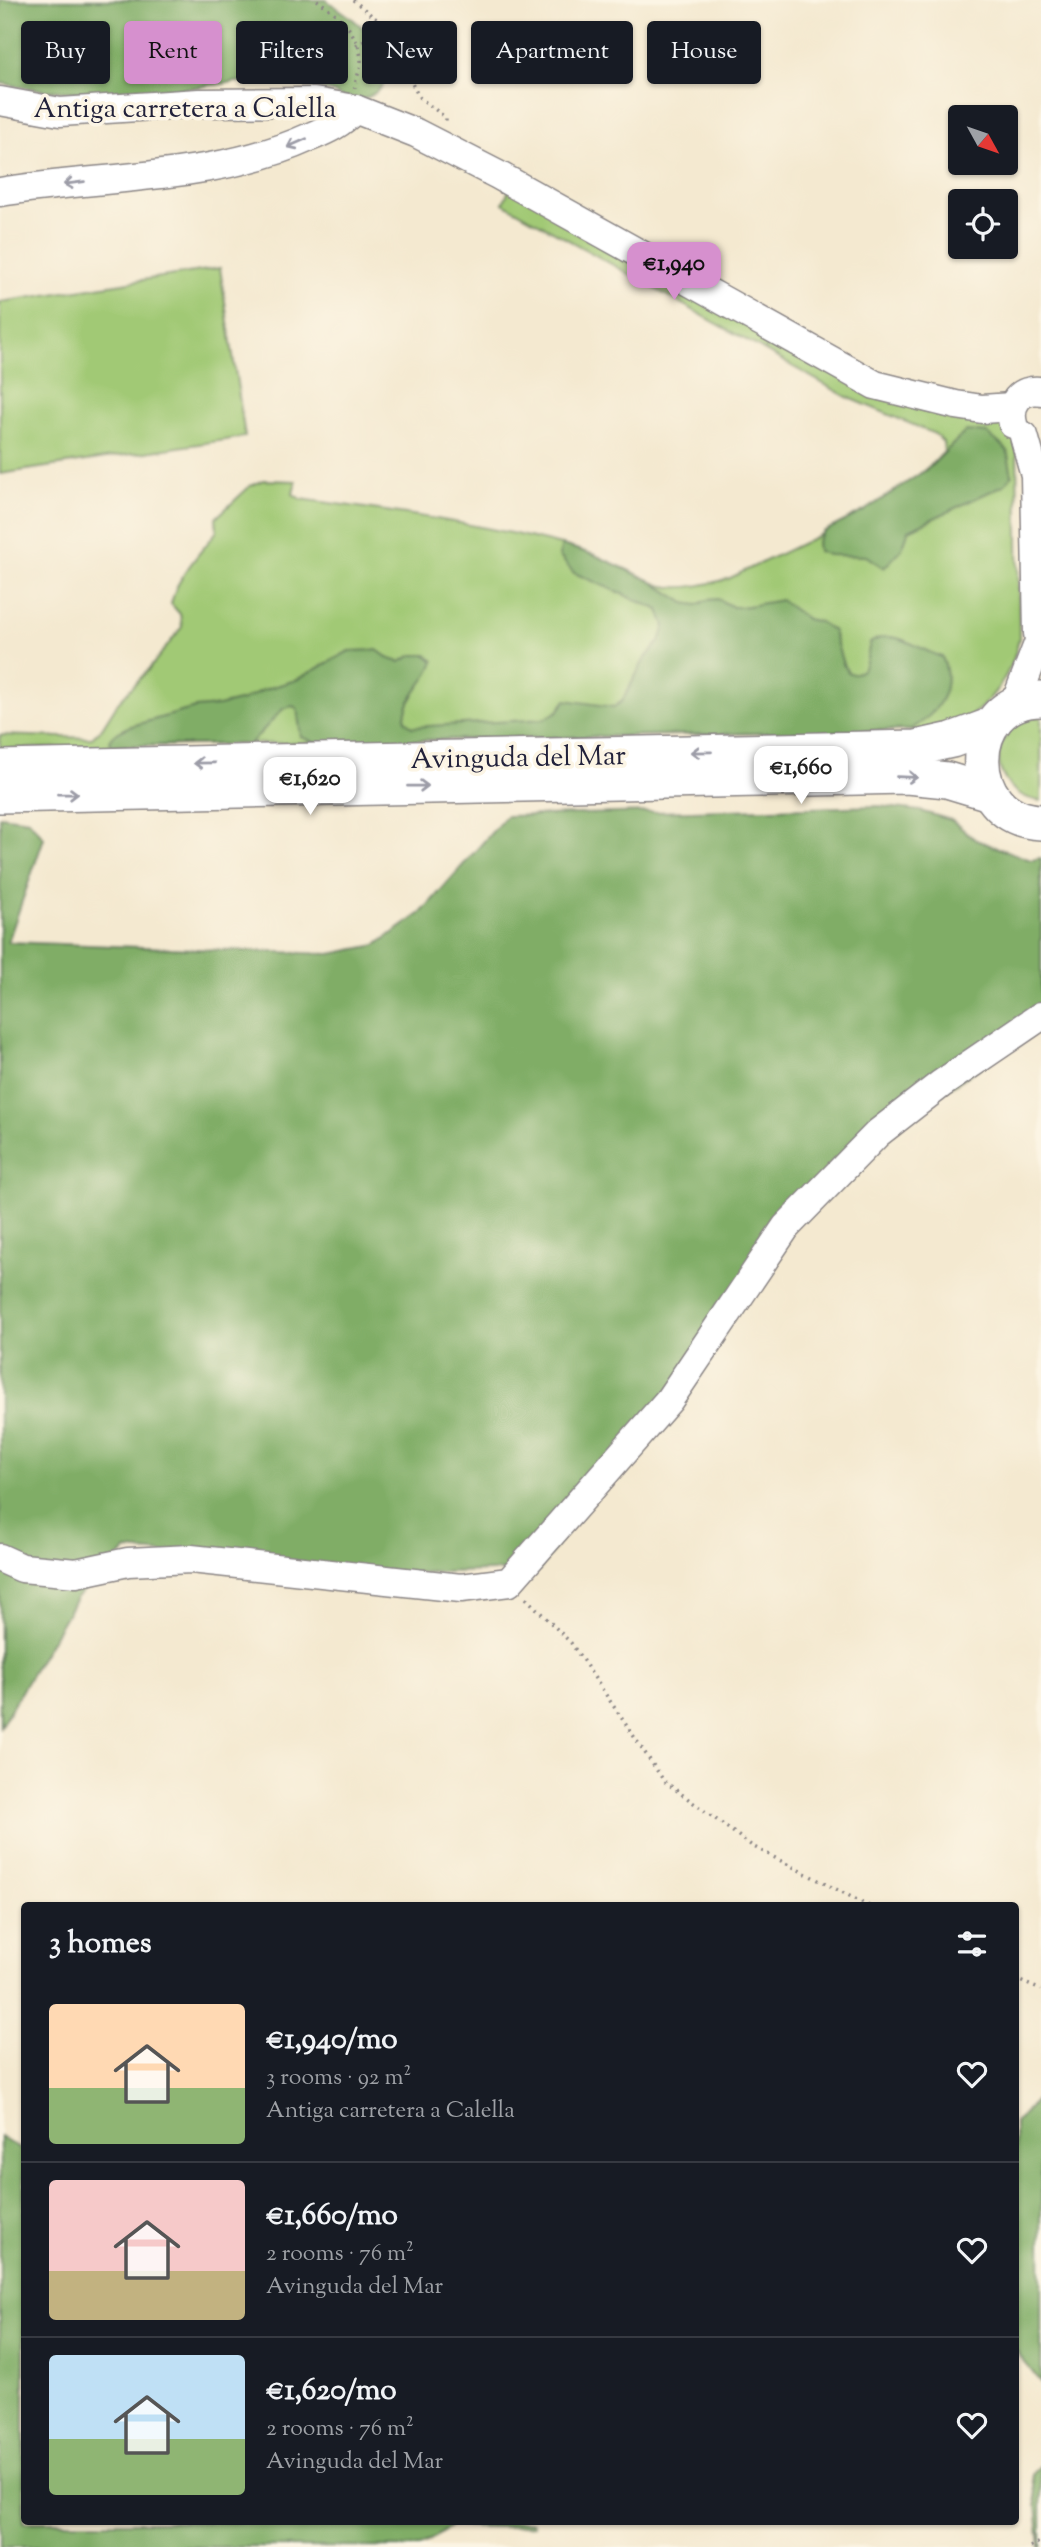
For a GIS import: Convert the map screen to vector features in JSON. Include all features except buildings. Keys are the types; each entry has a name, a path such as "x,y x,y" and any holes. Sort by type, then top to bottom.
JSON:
{"main road":[{"name":"Avinguda del Mar","path":"0,768 916,748 952,740 1016,710"},
{"path":"1016,710 983,742 980,760 982,777 989,793 1008,811 1038,824"},
{"name":"Avinguda del Mar","path":"0,795 907,776 947,780 989,793"}],"street":[{"name":"Antiga carretera a Calella","path":"0,101 60,112 199,103 314,102 355,109 383,118 447,149 551,204 875,385 956,405 982,409 1012,407"},
{"path":"0,192 232,164 297,143 340,124 355,109"},
{"path":"1016,710 1040,648 1035,452 1013,424 1012,407 1021,394 1041,391"},
{"path":"0,1558 22,1568 76,1573 128,1562 191,1559 461,1588 509,1582 669,1400 786,1227 878,1133 941,1084 1041,1016"}],"path":[{"path":"317,0 350,28 356,45 361,63 354,83 355,109"},
{"path":"352,0 379,21"},
{"path":"356,45 362,42"},
{"path":"412,84 419,97 446,118 447,149"},
{"path":"509,1582 571,1643 664,1781 752,1846 861,1902"},
{"path":"1019,1981 1041,1990"},
{"path":"1030,2547 1041,2541"}],"green space":[{"path":"0,0 326,0 362,28 362,84 383,84 370,96 351,100 330,91 296,84 348,84 348,21 236,21 236,82 222,84 222,21 124,21 124,84 218,84 113,93 45,90 0,83"},
{"path":"510,188 848,381 991,416 1009,429 1017,438 1019,638 1012,663 991,698 960,722 927,730 0,749 0,735 92,738 102,728 119,701 182,627 180,614 171,604 174,593 190,565 217,531 216,518 250,486 263,480 296,481 293,494 301,499 466,524 565,546 600,558 657,584 680,587 728,579 842,524 897,491 922,473 944,452 943,442 935,434 847,397 503,203"},
{"path":"220,268 245,437 0,474 0,302"},
{"path":"966,431 987,433 1007,450 1012,475 1004,485 909,530 902,549 884,568 866,556 828,555 818,551 817,542 823,532 864,511 930,467"},
{"path":"562,545 595,555 649,580 685,603 697,605 718,599 733,607 742,607 781,600 807,619 820,622 833,631 843,664 849,673 863,668 870,643 888,637 906,641 942,657 947,680 945,690 928,717 909,730 314,742 301,737 297,708 292,706 283,709 250,744 111,746 110,739 128,727 195,708 243,700 263,690 296,680 349,651 377,650 400,662 413,655 427,655 434,661 406,712 405,720 412,727 544,719 558,711 566,700 614,707 622,701 644,660 660,641 665,626 659,610 574,573 559,556"},
{"path":"1041,717 1041,801 1018,793 1010,785 1003,776 999,755 1002,743 1015,726"},
{"path":"879,806 920,811 951,820 976,840 1031,860 1041,858 1041,1028 926,1103 798,1220 623,1452 539,1570 400,1573 127,1550 77,1597 0,1727 0,816 29,820 44,838 8,942 330,954 376,945 421,913 506,816"},
{"path":"1041,2095 1041,2383 1019,2355 1019,2119"},
{"path":"0,2137 21,2150 21,2525 534,2525 453,2526 419,2547 0,2547"},
{"path":"1041,2464 1041,2547 1040,2547 1033,2474"}]}
